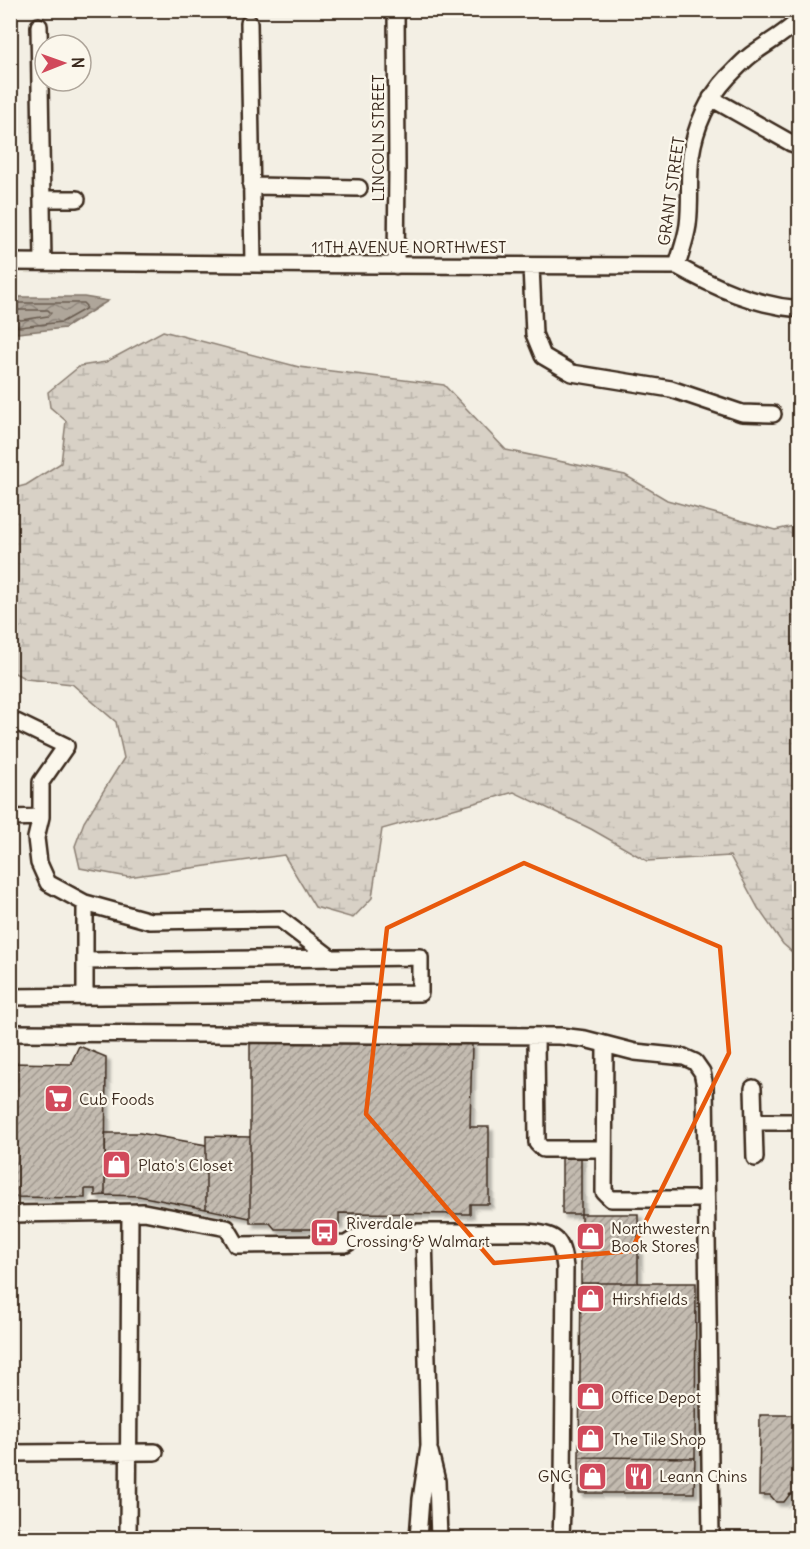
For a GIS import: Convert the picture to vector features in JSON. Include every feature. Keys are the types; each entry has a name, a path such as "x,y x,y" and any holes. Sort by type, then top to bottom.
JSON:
{"street":[{"name":"LINCOLN STREET","path":"396,10 396,266"},
{"name":"GRANT STREET","path":"677,266 688,224 691,157 694,142 711,98 749,56 800,19"},
{"path":"249,23 253,264"},
{"path":"39,26 43,262"},
{"path":"711,98 800,146"},
{"path":"251,186 358,188"},
{"path":"42,199 77,198"},
{"name":"11TH AVENUE NORTHWEST","path":"10,262 677,266 734,295 800,309"},
{"path":"531,266 534,334 543,356 572,373 671,389 742,413 773,414"},
{"path":"10,719 66,746 41,782 41,817 36,838 39,863 48,883 85,903 150,921 280,919 331,958"},
{"path":"10,818 41,817"},
{"path":"85,903 85,996"},
{"path":"10,997 420,993 420,957 85,961"},
{"path":"10,1033 560,1036 585,1039 635,1052 684,1057 695,1062 702,1072 705,1086 711,1539"},
{"path":"536,1036 537,1143 543,1149 604,1149"},
{"path":"605,1045 604,1192 611,1199 706,1199"},
{"path":"753,1089 755,1158"},
{"path":"754,1122 800,1122"},
{"path":"10,1214 144,1212 227,1228 237,1245 346,1244 365,1232 548,1234 558,1242 565,1267 561,1539"},
{"path":"128,1539 130,1213"},
{"path":"418,1539 429,1446 424,1232"},
{"path":"429,1446 437,1481 439,1539"},
{"path":"10,1454 156,1452"}],"highlighted area":[{"path":"524,863 720,947 729,1053 631,1251 494,1263 366,1114 387,928"}],"green space":[{"path":"163,331 299,367 444,385 506,450 625,475 667,500 775,530 799,525 799,958 783,944 758,908 730,856 647,861 591,829 514,792 382,829 372,898 353,918 315,907 284,855 128,877 80,868 75,846 84,822 124,758 116,722 72,684 26,679 11,671 11,489 26,485 61,463 66,421 50,407 48,392 80,366 106,362"}],"water":[{"path":"10,297 84,297 108,301 65,328 18,333 11,329"}],"building":[{"path":"250,1043 472,1043 470,1127 489,1127 489,1204 470,1204 470,1214 339,1213 339,1225 320,1225 315,1229 275,1229 270,1223 250,1223"},
{"name":"Cub Foods","path":"79,1046 106,1057 105,1195 95,1196 95,1189 85,1189 85,1198 10,1197 10,1063 72,1064"},
{"path":"105,1133 140,1133 206,1145 206,1209 139,1196 105,1195"},
{"path":"206,1136 250,1137 250,1218 206,1209"},
{"path":"562,1156 581,1156 581,1214 562,1214"},
{"path":"581,1214 638,1214 638,1283 581,1283"},
{"path":"581,1283 696,1283 695,1458 579,1457"},
{"path":"760,1415 800,1415 800,1495 790,1494 784,1502 776,1502 770,1495 759,1495"},
{"path":"579,1457 695,1458 694,1493 579,1493"}],"place":[{"name":"Cub Foods","path":"58,1099"},
{"name":"Plato's Closet","path":"117,1165"},
{"name":"Riverdale Crossing & Walmart","path":"325,1232"},
{"name":"Northwestern Book Stores","path":"590,1237"},
{"name":"Hirshfields","path":"591,1299"},
{"name":"Office Depot","path":"590,1397"},
{"name":"The Tile Shop","path":"591,1439"},
{"name":"GNC","path":"592,1476"},
{"name":"Leann Chins","path":"638,1476"}]}
